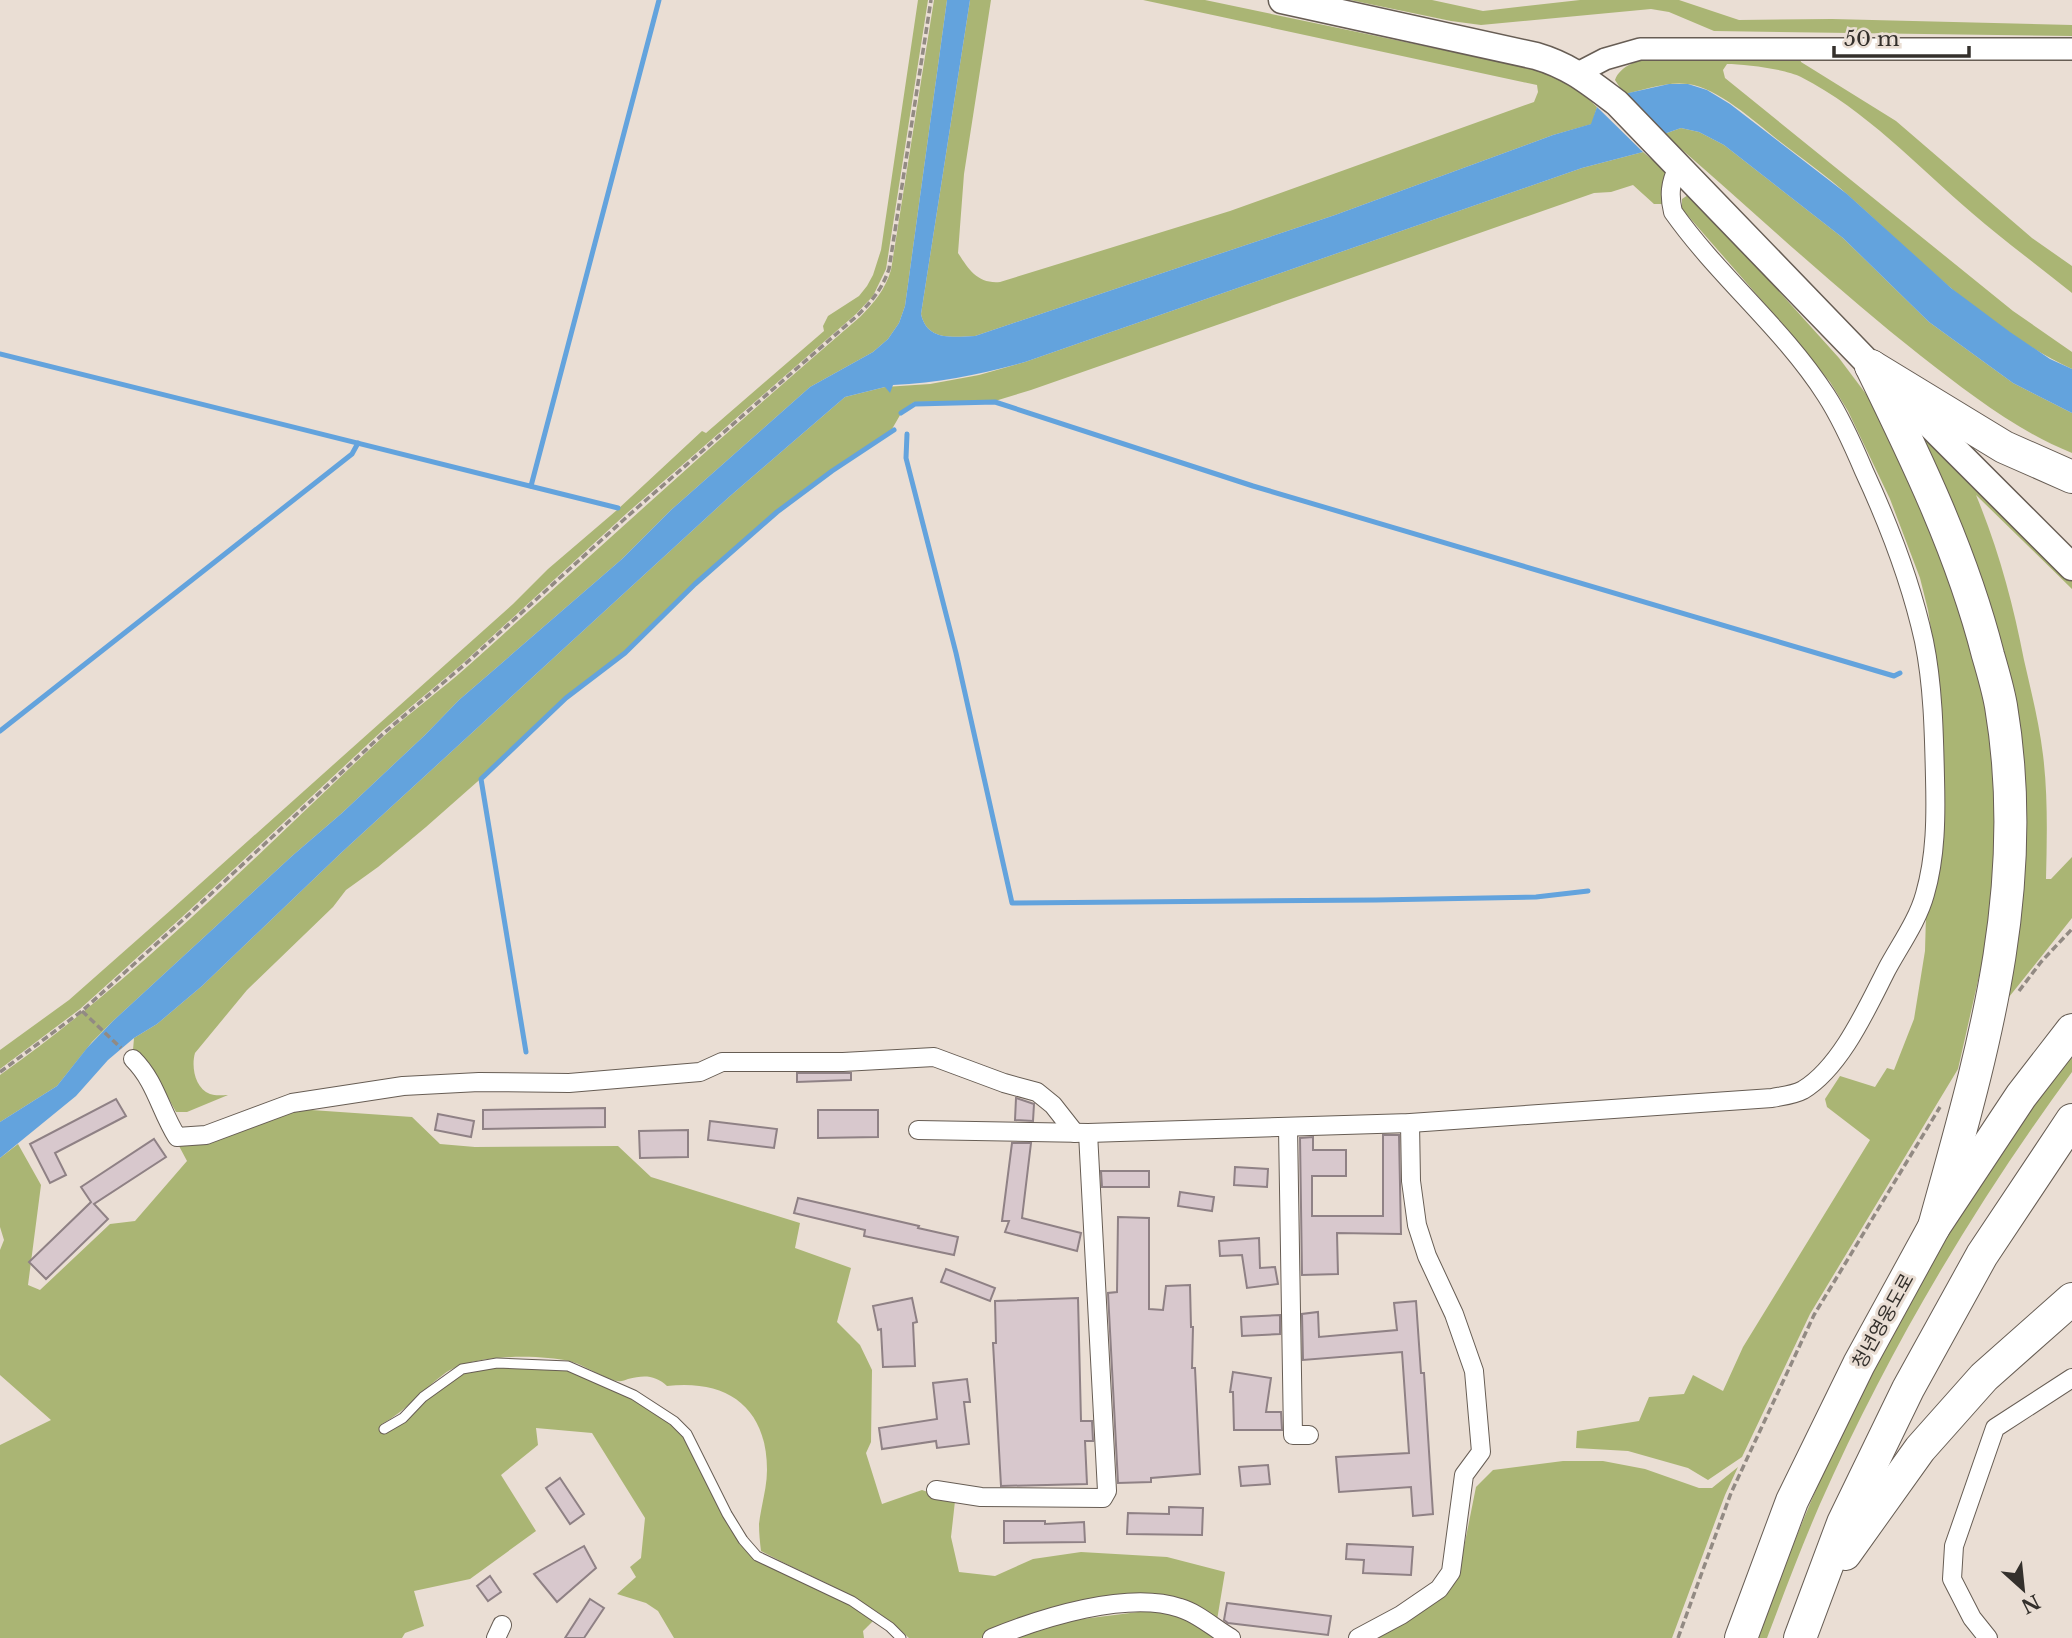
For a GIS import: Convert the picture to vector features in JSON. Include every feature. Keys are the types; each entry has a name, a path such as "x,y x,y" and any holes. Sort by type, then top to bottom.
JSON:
{"highway":[{"path":"1871,366 2004,447 2072,477"},
{"path":"1871,366 1945,524 1977,610 2001,706 2010,794 2009,887 1997,982 1975,1077 1934,1227"},
{"name":"청년영웅도로","path":"1741,1638 1792,1501 1859,1364 1934,1227 2021,1096 2072,1030"},
{"path":"1800,1638 1843,1523 1908,1389 1982,1255 2072,1120"},
{"path":"1816,1595 1920,1449 1984,1377 2072,1299"}],"main road":[{"path":"1282,0 1509,50 1559,63 1578,73 1617,103 1871,366 2072,568"}],"street":[{"path":"1578,73 1605,59 1640,49 2072,49"},
{"path":"918,1130 1082,1133 1410,1123 1772,1098 1800,1092 1836,1059 1876,990 1924,897 1934,841 1936,798 1934,715 1924,642 1908,580 1872,486 1826,395 1673,212 1669,159"},
{"path":"133,1059 147,1074 177,1137 206,1135 292,1103 403,1086 479,1082 569,1083 700,1072 722,1062 843,1062 934,1057 1037,1092 1082,1133 1107,1491 1103,1498 981,1497 936,1490"},
{"path":"1358,1638 1401,1615 1440,1589 1451,1572 1464,1475 1481,1451 1474,1371 1417,1225 1411,1181 1410,1123"},
{"path":"1288,1127 1293,1435 1308,1435"},
{"path":"1988,1638 1972,1618 1952,1579 1954,1546 1995,1428 2072,1378"},
{"path":"992,1638 1060,1614 1114,1604 1156,1602 1182,1608 1231,1638"}],"lane":[{"path":"384,1429 403,1418 423,1398 463,1369 497,1363 568,1366 578,1370 634,1395 674,1421 687,1433 727,1514 757,1556 852,1601 890,1627 901,1638"}],"path":[{"path":"0,1072 82,1010 385,732 463,666 875,297 889,270 931,0"},
{"path":"2017,995 2041,962 2072,929"},
{"path":"82,1010 133,1059"},
{"path":"1678,1638 1731,1493 1814,1315 1941,1105"}],"green space":[{"path":"918,0 928,0 886,269 873,296 856,314 627,513 462,664 383,730 80,1009 0,1069 0,1050 69,1000 513,604 548,569 617,510 702,431 706,433 824,331 823,326 828,316 859,296 873,275 881,250"},
{"path":"934,0 947,0 905,306 899,323 888,339 873,352 810,387 671,510 622,559 459,700 342,813 113,1021 92,1042 57,1086 0,1122 0,1075 101,997 150,955 384,736 468,666 860,317 874,301 886,284 891,270"},
{"path":"970,0 991,0 964,174 958,253 975,275 986,281 1000,282 1230,211 1534,102 1538,92 1537,85 1143,0 1205,0 1534,69 1567,84 1597,107 1592,124 1553,135 1335,215 975,336 942,335 929,329 921,314"},
{"path":"1350,0 1432,0 1483,11 1580,0 1679,0 1739,20 1832,19 2072,25 2072,36 1714,31 1669,12 1651,9 1481,25"},
{"path":"1761,51 2072,54 2072,59 1800,58 1801,62 1896,121 2032,238 2072,266 2072,293 1984,223 1869,122 1825,90 1794,74 1775,69 1727,64 1723,70 1725,78 2013,311 2072,352 2072,369 2041,353 1982,313 1832,181 1723,98 1699,87 1680,83 1624,94 1615,80 1625,67 1652,57"},
{"path":"1681,128 1699,132 1724,145 1843,238 1929,322 2013,383 2072,413 2072,453 2051,444 1993,410 1823,275 1664,134"},
{"path":"1643,152 1668,173 1664,204 1654,204 1633,185 1611,192 1594,193 1031,390 995,401 914,402 903,410 892,429 776,511 694,583 624,652 565,697 494,767 426,827 346,890 333,907 247,990 195,1053 194,1071 201,1087 212,1095 228,1095 187,1112 176,1112 149,1063 133,1050 134,1038 157,1024 202,986 341,853 729,497 845,397 885,387 930,384 979,375 1025,362 1582,168"},
{"path":"1688,195 1693,196 1839,358 1869,398 1888,431 1950,563 1985,703 1993,772 1995,843 1987,941 1958,1069 1810,1314 1742,1457 1708,1480 1688,1468 1628,1451 1576,1448 1577,1431 1639,1421 1649,1397 1684,1394 1693,1375 1723,1391 1743,1347 1870,1140 1827,1107 1825,1099 1840,1076 1875,1087 1887,1068 1894,1070 1914,1019 1925,951 1926,915 1942,849 1944,749 1937,668 1928,610 1920,578 1890,499 1848,411 1830,382 1682,209 1682,199"},
{"path":"1898,400 2072,578 2072,589 1976,495 2010,597 2039,731 2046,785 2046,879 2051,879 2072,857 2072,918 2001,1007 2020,821"},
{"path":"2072,1052 2072,1072 2000,1175 1934,1281 1874,1391 1820,1504 1767,1638 1757,1638 1824,1471 1882,1349 1963,1210"},
{"path":"297,1109 412,1117 440,1144 475,1147 618,1146 651,1177 800,1223 795,1248 851,1268 837,1322 860,1345 872,1370 871,1442 866,1453 882,1504 922,1490 955,1501 951,1537 959,1572 995,1576 1033,1559 1081,1552 1167,1557 1225,1572 1217,1620 1182,1600 1151,1594 1083,1606 996,1631 981,1638 909,1638 857,1599 761,1551 759,1524 767,1477 765,1448 760,1429 740,1402 708,1387 667,1386 649,1377 619,1381 569,1361 540,1357 504,1357 470,1363 444,1374 399,1413 382,1424 385,1430 463,1371 497,1366 567,1369 633,1397 672,1423 684,1435 756,1558 851,1603 874,1620 863,1631 864,1638 674,1638 658,1611 646,1603 617,1594 636,1577 630,1567 641,1558 645,1518 592,1433 536,1428 538,1445 501,1475 536,1531 470,1579 414,1591 424,1626 405,1633 402,1638 0,1638 0,1445 51,1420 0,1375 0,1250 4,1240 0,1227 0,1158 18,1144 41,1185 28,1285 40,1290 110,1224 135,1221 187,1161 179,1146 257,1124"},
{"path":"1563,1461 1603,1461 1645,1469 1699,1488 1712,1488 1738,1467 1672,1638 1373,1638 1459,1572 1476,1487 1493,1470"},
{"path":"1154,1610 1179,1614 1215,1638 1009,1638 1059,1622"}],"water":[{"path":"947,0 970,0 921,314 929,329 942,336 975,336 1335,215 1553,135 1591,124 1597,107 1643,152 1582,168 1025,362 960,377 893,385 890,393 885,387 845,397 729,497 341,853 202,986 108,1060 76,1096 0,1158 0,1122 57,1086 113,1021 342,813 459,700 622,559 671,510 810,387 873,352 888,339 899,323 905,306"},
{"path":"1669,84 1688,84 1707,90 1730,104 1847,194 1951,288 2050,359 2072,369 2072,413 2013,383 1929,322 1843,238 1724,145 1699,132 1681,128 1664,134 1624,94"}],"building":[{"path":"797,1073 851,1073 851,1080 797,1082"},
{"path":"1016,1098 1034,1104 1033,1121 1015,1120"},
{"path":"116,1099 126,1116 55,1153 66,1175 50,1183 30,1144"},
{"path":"605,1108 605,1127 483,1129 483,1110"},
{"path":"818,1110 878,1110 878,1137 818,1138"},
{"path":"438,1114 474,1121 471,1137 435,1130"},
{"path":"710,1121 777,1129 774,1148 708,1140"},
{"path":"688,1130 688,1157 640,1158 639,1131"},
{"path":"1383,1135 1399,1135 1401,1234 1337,1233 1338,1274 1302,1275 1300,1138 1313,1137 1313,1150 1346,1150 1346,1176 1312,1176 1312,1216 1383,1216"},
{"path":"154,1139 166,1157 94,1204 108,1219 46,1279 29,1262 91,1202 81,1187"},
{"path":"1012,1143 1031,1143 1022,1218 1081,1233 1077,1251 1005,1232 1009,1221 1002,1221"},
{"path":"1235,1167 1268,1169 1267,1187 1234,1185"},
{"path":"1101,1171 1149,1171 1149,1187 1102,1187"},
{"path":"1180,1192 1214,1197 1212,1211 1178,1206"},
{"path":"798,1198 958,1237 954,1255 864,1236 865,1230 794,1213"},
{"path":"1118,1217 1149,1218 1149,1309 1163,1310 1166,1286 1190,1285 1192,1368 1195,1368 1200,1474 1151,1478 1151,1482 1118,1483 1108,1293 1117,1292"},
{"path":"1259,1238 1260,1268 1275,1267 1278,1284 1247,1288 1242,1255 1220,1256 1219,1241"},
{"path":"946,1269 995,1288 990,1301 941,1282"},
{"path":"912,1298 917,1322 913,1323 915,1366 883,1367 881,1329 878,1330 873,1306"},
{"path":"1078,1298 1081,1421 1092,1421 1093,1441 1085,1441 1087,1484 1001,1486 993,1343 996,1343 995,1301"},
{"path":"1416,1301 1421,1373 1424,1373 1433,1514 1413,1516 1411,1487 1339,1492 1336,1457 1409,1453 1402,1352 1303,1360 1302,1314 1318,1312 1319,1337 1397,1330 1394,1303"},
{"path":"1280,1315 1280,1334 1242,1336 1241,1317"},
{"path":"1233,1372 1271,1378 1266,1412 1281,1412 1282,1430 1234,1430 1233,1392 1230,1392"},
{"path":"967,1379 970,1402 964,1402 969,1444 937,1448 936,1441 882,1449 879,1428 937,1419 933,1383"},
{"path":"1268,1465 1270,1484 1241,1486 1239,1467"},
{"path":"560,1478 584,1514 570,1524 546,1488"},
{"path":"1169,1507 1203,1508 1202,1535 1127,1534 1128,1513 1169,1514"},
{"path":"1004,1521 1045,1521 1045,1524 1084,1522 1085,1542 1004,1543"},
{"path":"1347,1544 1413,1547 1411,1575 1363,1573 1364,1560 1346,1559"},
{"path":"584,1546 596,1568 557,1602 534,1574"},
{"path":"490,1576 501,1592 488,1601 477,1586"},
{"path":"590,1599 604,1608 584,1638 565,1638"},
{"path":"1227,1603 1331,1616 1328,1635 1228,1623 1224,1620"}],"waterway":[{"path":"531,486 659,0"},
{"path":"0,354 618,508"},
{"path":"901,413 915,404 995,402 1253,486 1894,676 1900,673"},
{"path":"526,1052 481,779 566,698 625,653 695,584 777,512 894,430"},
{"path":"907,434 906,458 956,653 1012,903 1536,897 1588,891"},
{"path":"0,731 352,454 358,443"}]}
